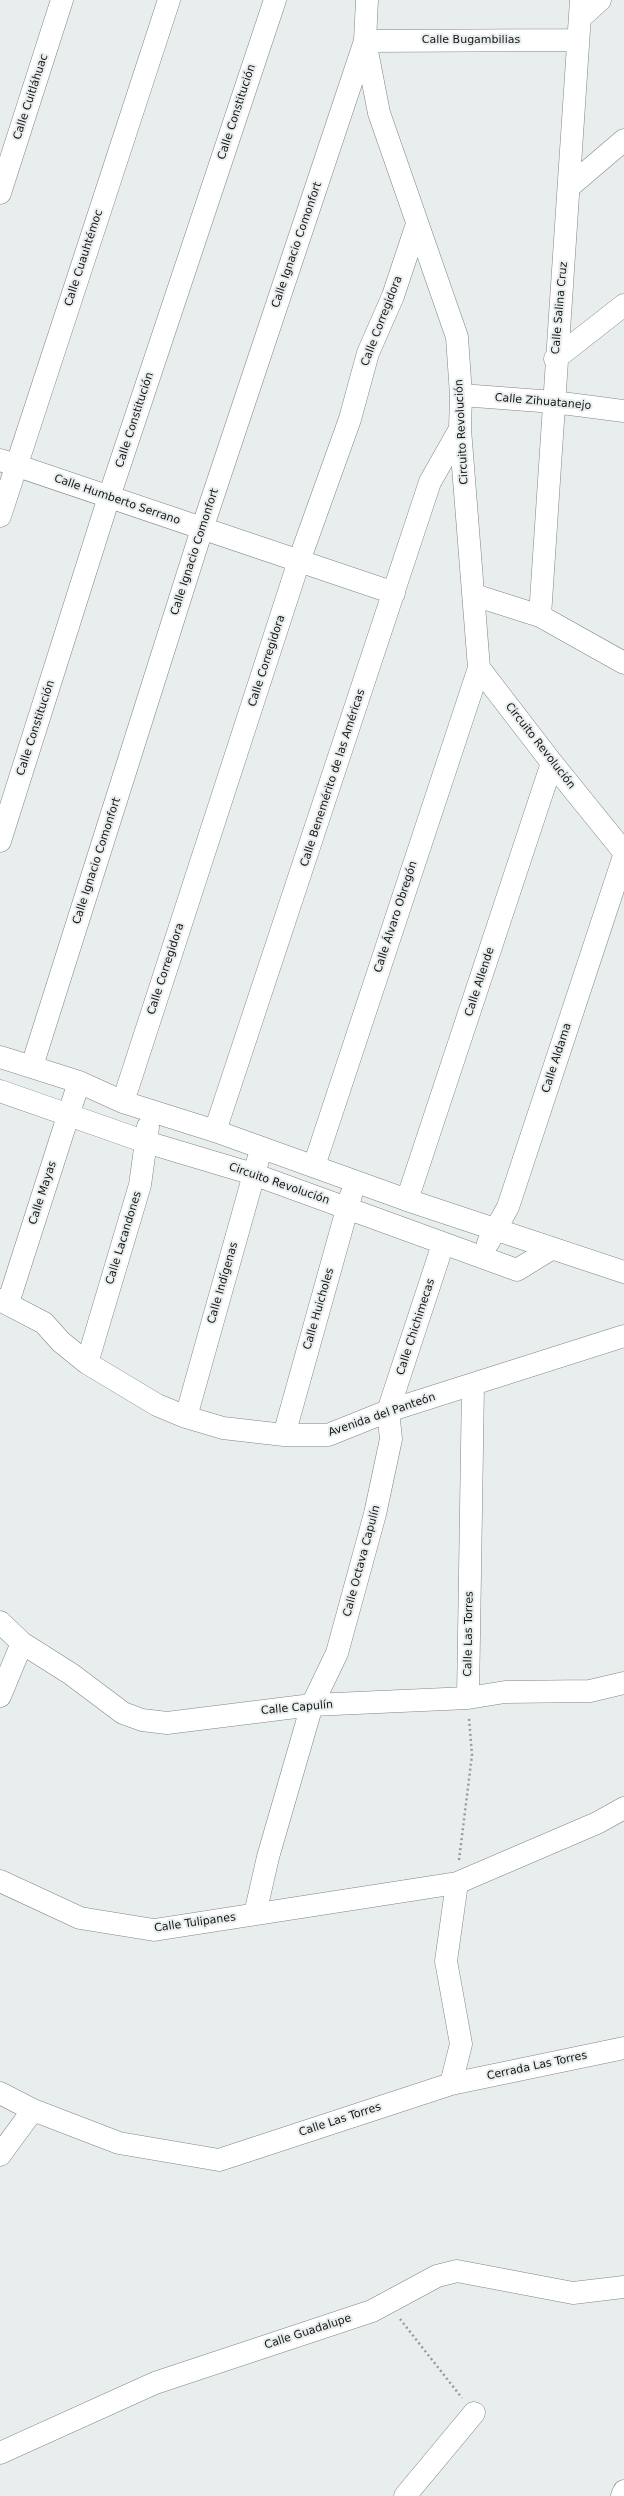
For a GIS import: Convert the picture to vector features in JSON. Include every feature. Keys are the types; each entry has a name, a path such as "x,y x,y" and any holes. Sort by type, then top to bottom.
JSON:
{"street":[{"name":"Calle Cuitláhuac","path":"0,194 62,0"},
{"name":"Calle Cuauhtémoc","path":"0,516 8,463 169,0"},
{"name":"Calle Constitución","path":"0,841 109,497 275,0"},
{"name":"Circuito Revolución","path":"368,0 366,41 379,113 457,337 461,395 460,429 479,668 552,763 624,852"},
{"path":"580,9 600,0"},
{"name":"Calle Salina Cruz","path":"540,616 554,402 555,359 569,187 580,9"},
{"name":"Calle Bugambilias","path":"366,41 577,40"},
{"name":"Calle Ignacio Comonfort","path":"32,1066 202,529 366,41"},
{"path":"569,187 624,140"},
{"name":"Calle Corregidora","path":"123,1102 299,562 350,419 368,353 393,296 417,224"},
{"path":"555,359 624,305"},
{"name":"Calle Zihuatanejo","path":"461,395 554,402 624,411"},
{"name":"Calle Benemérito de las Américas","path":"215,1131 430,482 460,429"},
{"name":"Calle Humberto Serrano","path":"8,463 394,593"},
{"path":"474,595 540,616 624,663"},
{"name":"Calle Álvaro Obregón","path":"314,1166 479,668"},
{"name":"Calle Allende","path":"407,1200 552,763"},
{"name":"Calle Aldama","path":"482,1258 494,1229 508,1207 624,856"},
{"path":"0,1057 79,1082 123,1102 215,1131 261,1150 314,1166 407,1200 624,1272"},
{"name":"Calle Mayas","path":"4,1302 79,1082"},
{"name":"Circuito Revolución","path":"0,1091 146,1142 253,1174 517,1270 551,1249"},
{"name":"Calle Lacandones","path":"87,1363 140,1185 150,1110"},
{"name":"Calle Indígenas","path":"186,1417 253,1174 261,1150"},
{"name":"Calle Huicholes","path":"284,1435 355,1182"},
{"name":"Calle Chichimecas","path":"388,1411 443,1244"},
{"name":"Avenida del Panteón","path":"4,1302 44,1323 61,1342 87,1363 146,1399 186,1417 223,1428 284,1435 328,1435 388,1411 624,1336"},
{"name":"Calle Las Torres","path":"468,1698 473,1384"},
{"name":"Calle Octava Capulín","path":"254,1914 268,1857 312,1705 337,1653 373,1521 391,1439 388,1411"},
{"name":"Calle Capulín","path":"0,1622 22,1643 71,1674 123,1713 142,1720 167,1723 312,1705 468,1698 505,1692 590,1691 624,1683"},
{"path":"0,1696 22,1643"},
{"path":"254,1914 457,1883 597,1823 624,1808"},
{"name":"Calle Tulipanes","path":"0,1881 80,1918 154,1930 254,1914"},
{"path":"450,2084 461,2044 446,1961 457,1883"},
{"name":"Cerrada Las Torres","path":"450,2084 624,2048"},
{"name":"Calle Las Torres","path":"0,2093 34,2110 120,2143 219,2160 450,2084"},
{"path":"0,2155 34,2110"},
{"name":"Calle Guadalupe","path":"0,2453 155,2383 372,2311 437,2276 457,2271 573,2293 624,2287"},
{"path":"405,2496 474,2413"},
{"path":"622,2496 624,2491"}],"path":[{"path":"457,1883 472,1755 468,1698"},
{"path":"387,2302 474,2413"}]}
